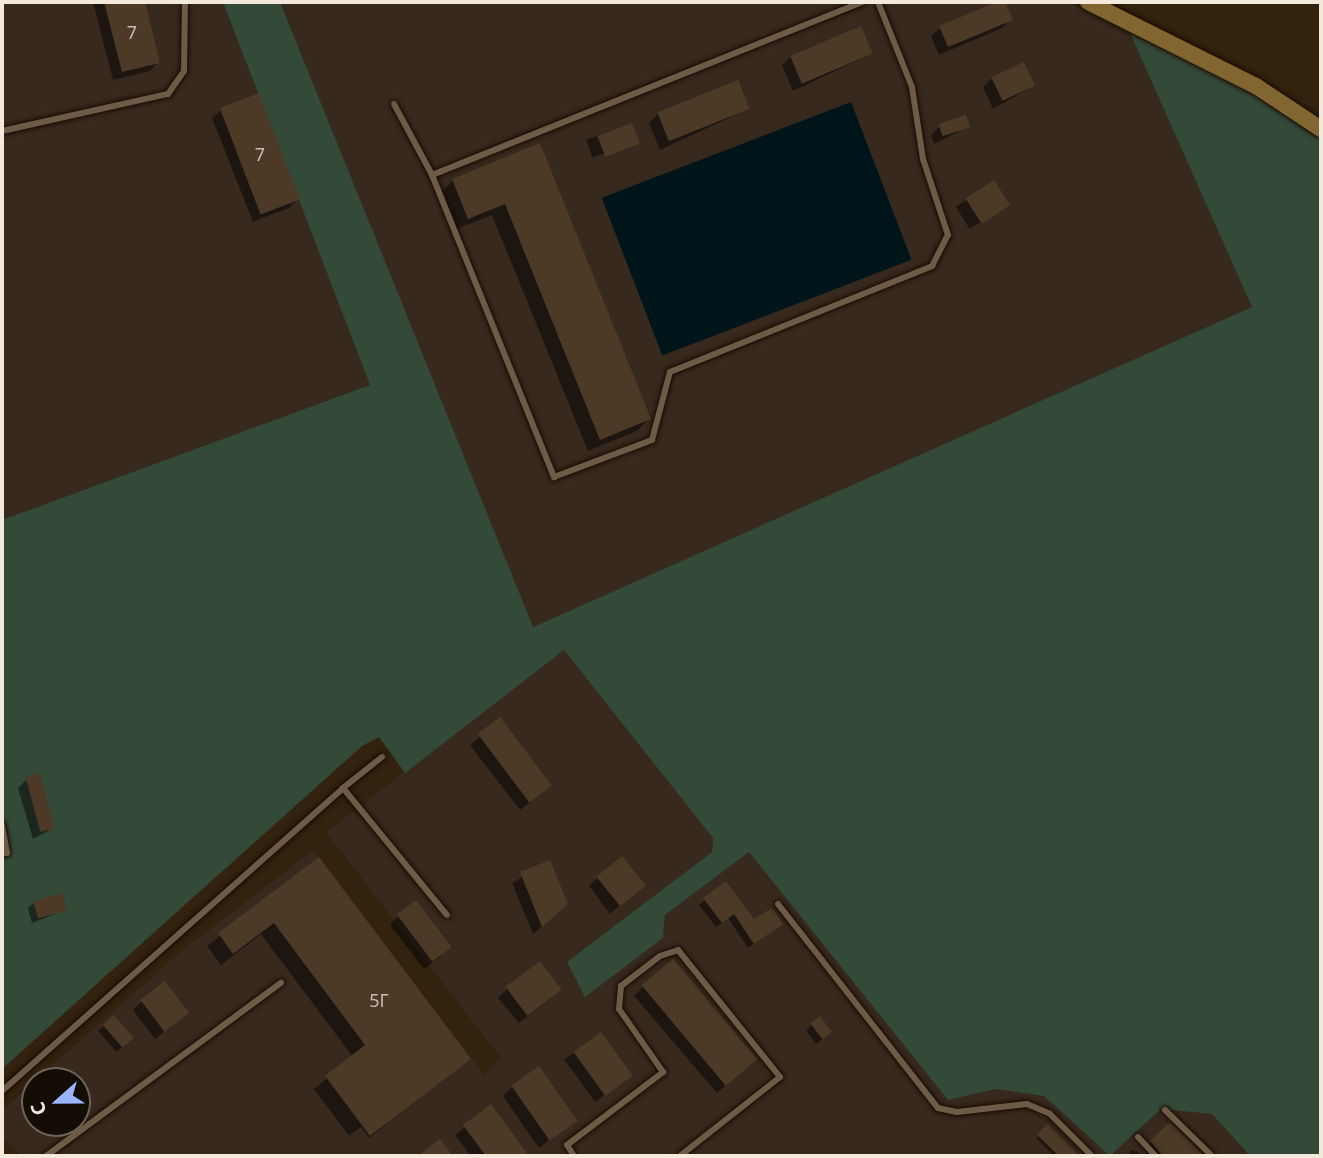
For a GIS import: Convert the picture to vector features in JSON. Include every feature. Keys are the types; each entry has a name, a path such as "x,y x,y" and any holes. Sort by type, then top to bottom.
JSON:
{"street":[{"path":"1088,2 1256,86 1321,129"}],"lane":[{"path":"2,131 168,94 184,71 185,2"},
{"path":"432,175 863,2"},
{"path":"394,104 432,175 554,477 652,440 670,372 932,266 948,235 923,159 912,87 878,2"},
{"path":"2,1091 343,788 382,757"},
{"path":"343,788 447,915"},
{"path":"2,825 7,853 2,853"},
{"path":"778,904 938,1108 957,1112 1027,1104 1050,1114 1092,1156"},
{"path":"574,1156 567,1146 663,1072 619,1009 621,986 660,956 678,950 780,1077 684,1155"},
{"path":"46,1156 281,983"},
{"path":"1166,1110 1212,1156"},
{"path":"1138,1138 1156,1156"}],"shaded area":[{"path":"2,2 223,2 370,385 2,520"},
{"path":"280,2 1068,2 1130,33 1252,307 532,627"},
{"path":"851,102 912,260 662,355 602,198"},
{"path":"564,650 713,838 712,852 568,962 585,996 663,938 665,915 749,852 948,1100 996,1089 1044,1096 1110,1156 21,1156 2,1138 2,1110 21,1093 21,1137 91,1137 91,1067 51,1067 178,954 313,850 484,1075 501,1058 326,832"},
{"path":"1161,1109 1212,1114 1249,1156 1111,1156"}],"green space":[{"path":"223,2 280,2 533,627 1252,307 1130,33 1272,103 1321,135 1321,1156 1250,1156 1212,1114 1161,1109 1110,1156 1044,1096 996,1089 948,1100 749,852 665,915 663,938 585,997 567,962 712,852 713,838 564,650 405,773 379,737 362,746 2,1069 2,520 370,385"}],"building":[{"path":"104,2 145,2 160,63 122,72"},
{"path":"997,2 1005,2 1013,20 948,47 939,26"},
{"path":"861,26 873,54 802,84 790,56"},
{"path":"1024,62 1035,86 1002,101 991,77"},
{"path":"738,80 750,109 669,141 657,113"},
{"path":"259,93 300,199 261,214 220,108"},
{"path":"966,115 970,127 942,136 938,124"},
{"path":"632,123 640,144 605,157 597,136"},
{"path":"540,143 651,419 600,440 505,204 468,219 452,179"},
{"path":"994,180 1010,205 982,224 965,199"},
{"path":"500,717 552,786 529,803 478,734"},
{"path":"40,773 55,828 40,832 26,777"},
{"path":"622,856 646,886 620,906 596,877"},
{"path":"319,857 471,1059 370,1136 325,1076 365,1045 274,923 233,954 218,933"},
{"path":"550,860 568,904 542,927 520,872"},
{"path":"726,881 754,919 772,908 783,924 754,944 734,914 722,923 703,898"},
{"path":"62,893 67,910 38,919 33,901"},
{"path":"416,900 452,947 432,962 397,914"},
{"path":"673,959 757,1059 726,1086 642,985"},
{"path":"540,961 562,990 527,1016 506,987"},
{"path":"165,981 189,1013 164,1032 140,1000"},
{"path":"114,1015 134,1038 122,1047 103,1025"},
{"path":"820,1016 832,1032 822,1039 810,1023"},
{"path":"601,1032 633,1076 605,1096 573,1052"},
{"path":"539,1066 577,1121 550,1140 511,1086"},
{"path":"491,1104 529,1156 486,1156 463,1125"},
{"path":"1170,1122 1204,1156 1162,1156 1150,1141"},
{"path":"1047,1124 1079,1156 1059,1156 1037,1135"},
{"path":"440,1139 453,1156 418,1156"}]}
